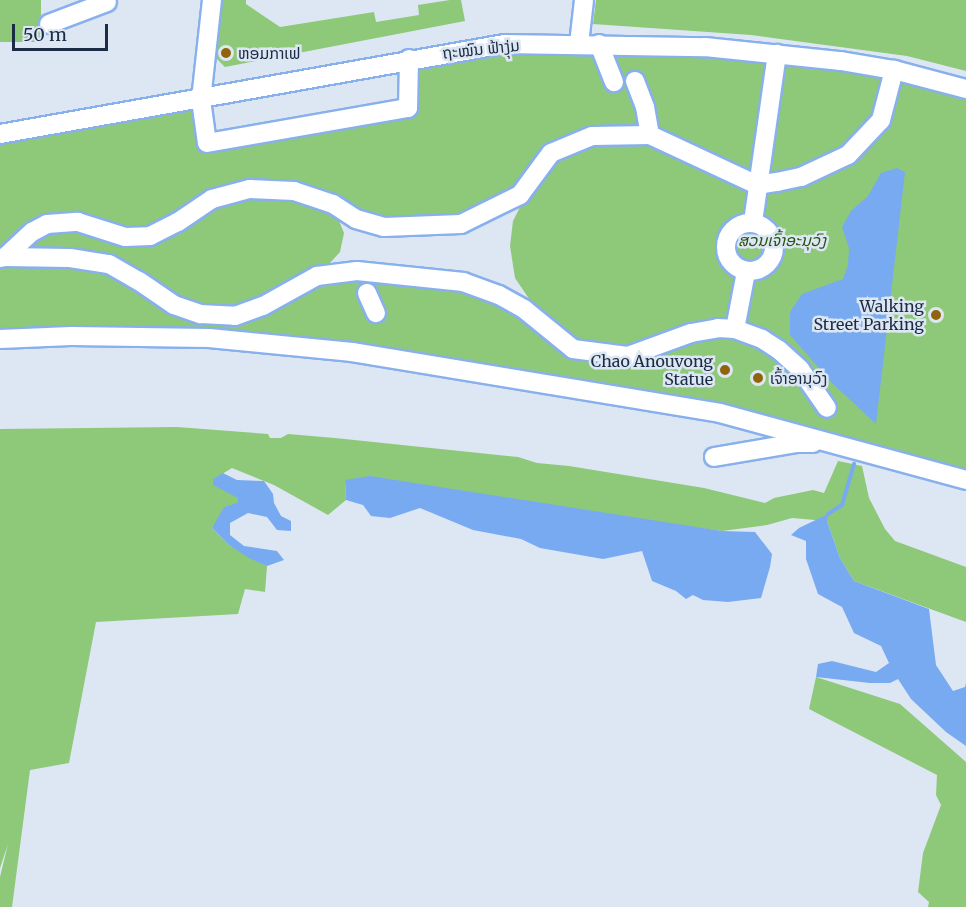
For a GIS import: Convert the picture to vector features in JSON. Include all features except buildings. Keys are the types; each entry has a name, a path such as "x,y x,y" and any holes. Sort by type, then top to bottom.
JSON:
{"street":[{"path":"212,0 201,99 207,143 408,108 409,59"},
{"path":"579,44 584,0"},
{"path":"49,24 107,2"},
{"name":"ຖະໝົນ ຟ້າງຸ່ມ","path":"0,134 201,99 409,59 504,44 705,47 777,54 894,70 966,89"},
{"path":"599,44 614,82"},
{"path":"753,222 777,54"},
{"path":"3,257 32,232 47,224 78,222 125,237 150,236 178,222 212,199 250,189 294,190 333,204 356,219 384,227 461,224 519,195 551,153 592,136 650,135 757,185 801,177 848,155 881,120 894,70"},
{"path":"635,81 645,107 650,135"},
{"path":"753,222 768,229 776,248 766,266 746,272 731,264 724,245 733,228 753,222"},
{"path":"3,257 70,258 109,264 140,281 174,305 200,314 235,316 263,306 317,276 357,271 463,282 499,295 524,309 573,349 628,356 691,333 718,328 735,329 756,336 779,350 800,369 827,408"},
{"path":"735,329 746,272"},
{"path":"367,293 376,313"},
{"path":"0,339 71,336 209,338 352,352 720,413 966,480"},
{"path":"714,457 796,443 839,444"}],"green space":[{"path":"0,0 41,0 41,42 0,42"},
{"path":"221,0 246,0 246,4 280,27 374,12 376,22 419,15 418,5 450,0 461,0 465,21 225,67 215,57"},
{"path":"596,0 966,0 966,71 907,56 751,35 593,24"},
{"name":"ສວນເຈົ້າອະນຸວົງ","path":"484,46 705,47 966,89 966,480 720,413 352,352 0,339 0,134 201,100 207,143 408,108 409,59","holes":["524,199 513,221 510,246 515,278 538,312 463,282 318,276 340,252 344,233 333,206 384,227 461,224"]},
{"path":"177,427 268,434 270,438 281,438 288,434 335,438 518,457 537,463 704,488 765,503 774,498 813,490 824,493 838,461 862,466 869,498 885,529 895,541 966,567 966,622 854,581 840,558 827,521 792,518 767,525 722,531 345,480 346,500 328,515 274,485 232,468 214,479 239,497 237,503 212,528 229,545 267,566 265,592 245,589 238,614 96,622 69,763 30,770 12,907 0,907 0,877 8,844 0,868 0,429"},
{"path":"816,677 900,704 966,762 966,907 928,907 929,902 918,892 923,853 941,805 936,795 937,775 809,709"}],"water":[{"path":"897,168 905,172 876,424 831,382 790,335 790,312 802,294 843,279 848,265 849,248 842,227 851,211 868,196 881,173"},
{"path":"223,473 237,480 264,481 273,494 274,503 281,516 291,521 291,531 277,530 267,517 248,513 230,523 230,535 244,546 277,551 284,560 267,566 249,558 229,545 212,528 224,507 237,503 238,498 213,485 213,479"},
{"path":"370,476 722,531 755,532 772,554 770,567 761,598 728,602 703,600 693,595 686,599 676,591 652,581 642,551 603,559 540,548 521,539 473,530 420,508 390,518 371,516 363,505 346,500 345,480"},
{"path":"828,514 827,521 840,558 854,581 929,609 936,665 953,691 965,687 966,683 966,746 946,732 911,699 898,679 890,683 870,683 816,677 818,664 832,661 876,672 889,663 881,646 854,633 842,607 818,594 806,559 806,541 791,535 799,528"}],"waterway":[{"path":"828,514 842,505 854,464"}],"place":[{"name":"ຫອມກາເຟ","path":"226,53"},
{"name":"Walking Street Parking","path":"936,315"},
{"name":"Chao Anouvong Statue","path":"725,370"},
{"name":"ເຈົ້າອານຸວົງ","path":"758,378"}]}
